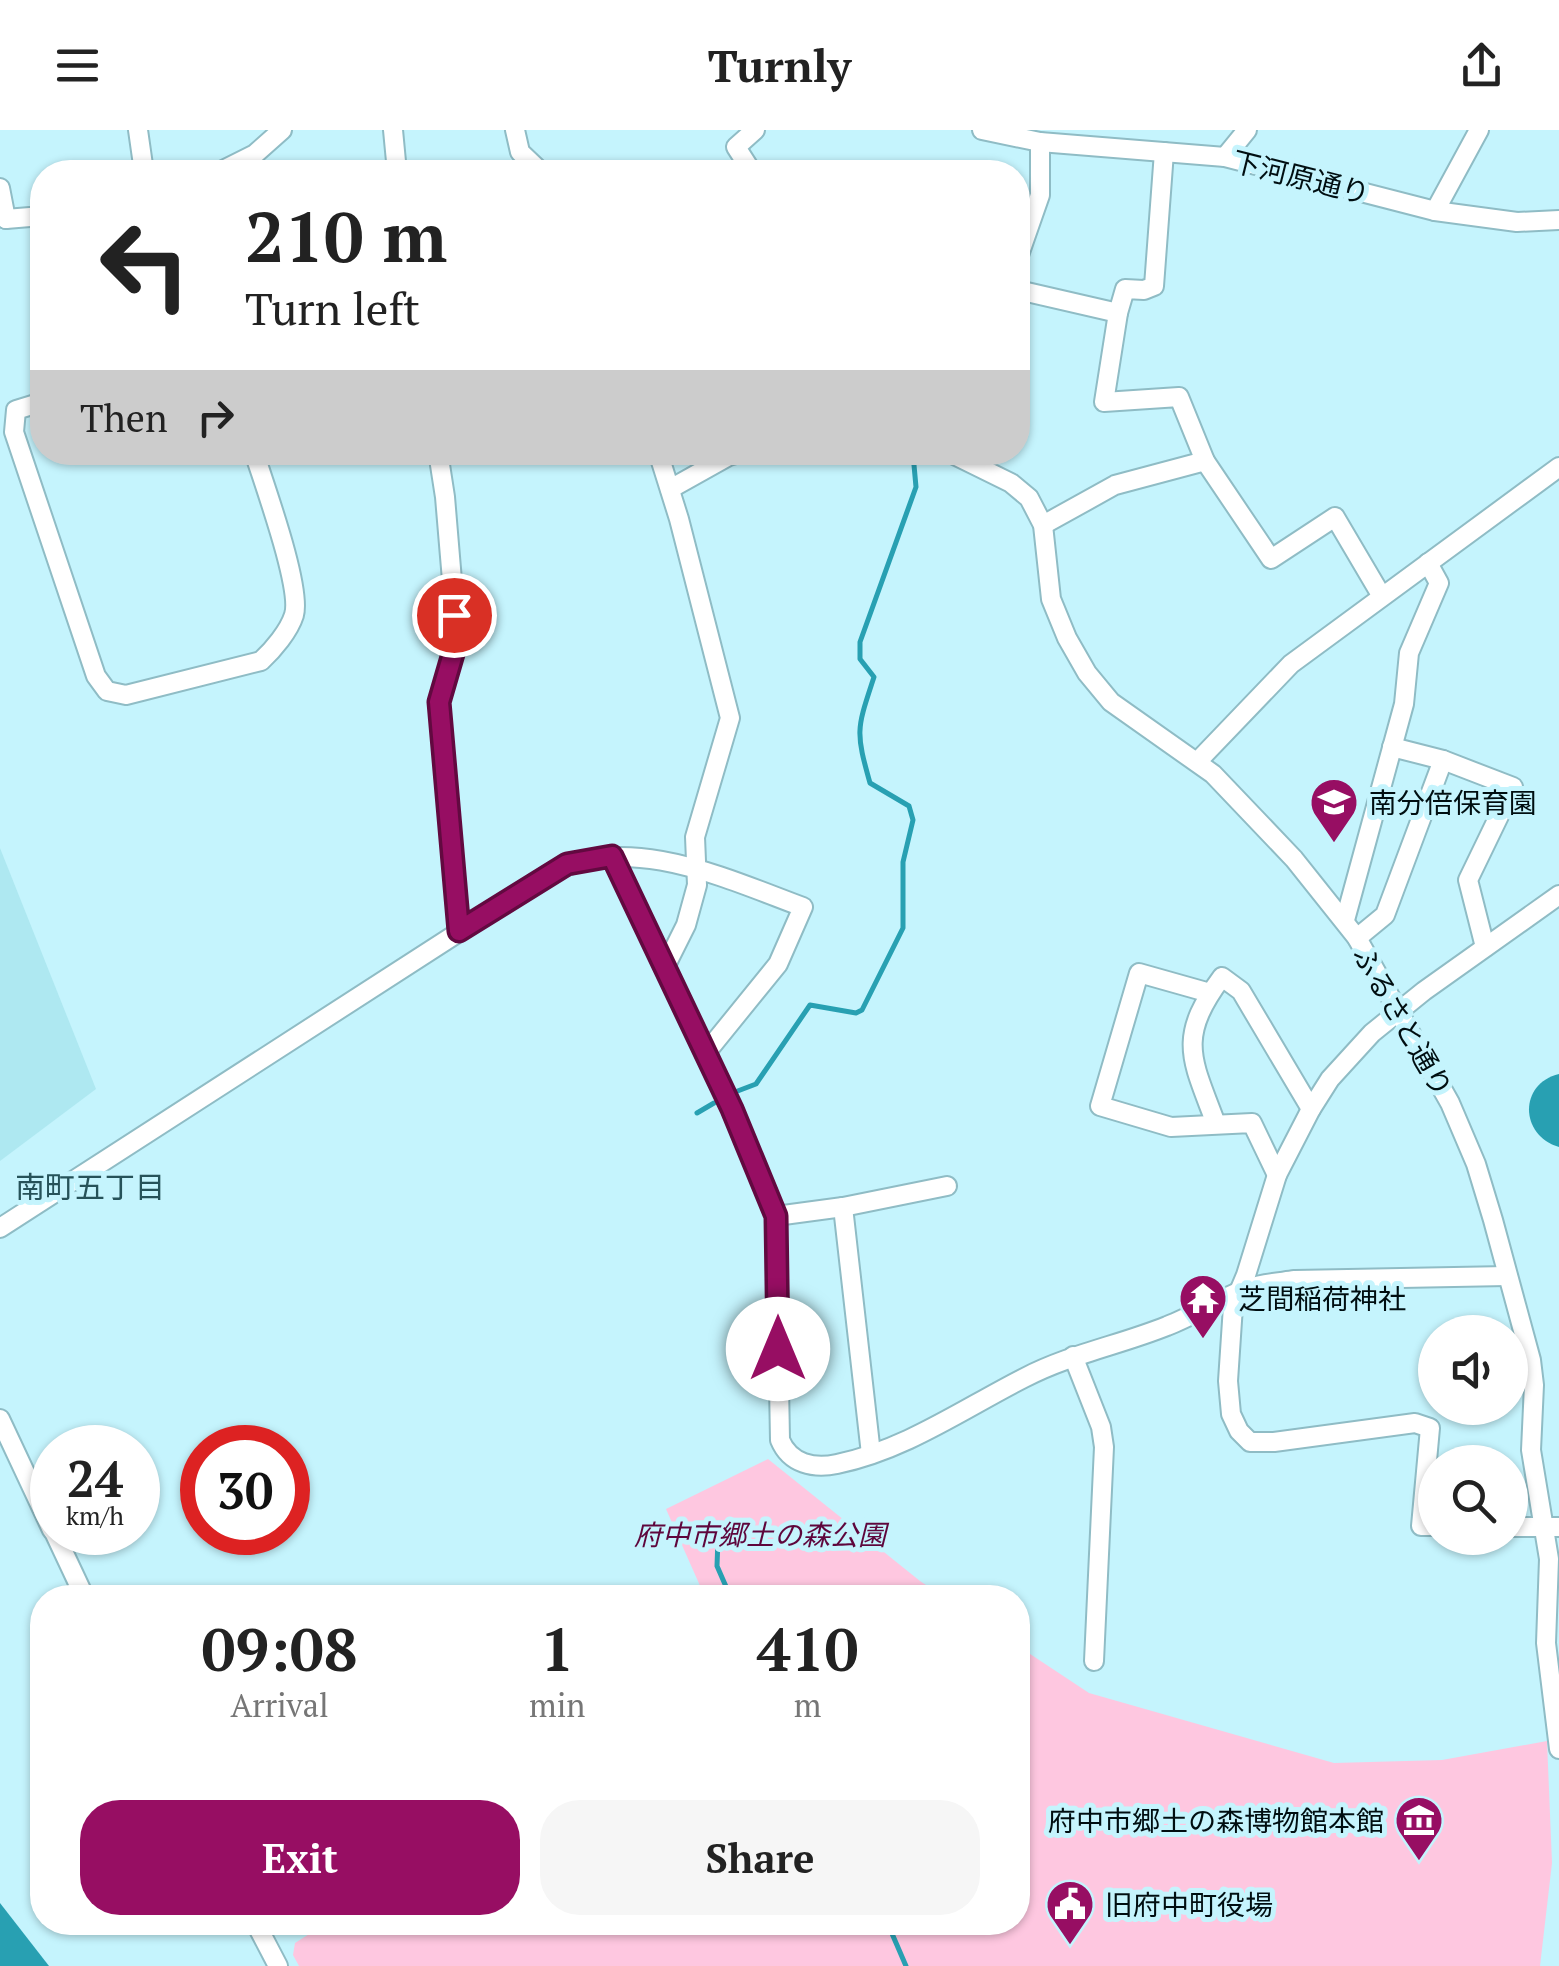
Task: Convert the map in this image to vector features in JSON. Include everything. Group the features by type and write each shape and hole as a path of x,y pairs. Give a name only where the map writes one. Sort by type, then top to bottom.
{"street":[{"path":"138,130 142,160"},
{"path":"243,160 282,130"},
{"path":"393,130 397,160"},
{"path":"515,130 520,152 528,160"},
{"path":"744,160 736,148 754,130"},
{"name":"下河原通り","path":"982,130 1040,142 1128,139 1164,152 1225,157 1435,211 1517,222 1559,220"},
{"path":"1225,157 1247,130"},
{"path":"1435,211 1479,130"},
{"path":"1030,224 1040,195 1040,142"},
{"path":"1164,152 1154,286 1125,289 1104,402 1179,396 1205,461 1271,559 1336,517 1381,595"},
{"path":"0,188 3,216 30,216"},
{"path":"1030,293 1118,312"},
{"path":"30,406 16,410 14,432 96,676 108,691 126,695 262,661 287,626 294,614 292,581 258,465"},
{"path":"1043,525 1115,484 1205,461"},
{"path":"440,465 457,640 439,702 459,931"},
{"path":"662,465 730,718 695,837 697,885 686,924 665,967"},
{"path":"670,488 712,465"},
{"name":"ふるさと通り","path":"975,465 1012,483 1029,498 1043,525 1051,599 1087,673 1110,702 1213,774 1294,859 1357,938 1450,1102 1494,1220 1531,1360 1531,1450 1552,1527 1546,1643 1559,1749"},
{"path":"1196,762 1291,664 1559,467"},
{"path":"1344,920 1404,704 1409,653 1439,584 1428,563"},
{"path":"1392,747 1443,760 1513,787 1468,880 1485,947"},
{"path":"1357,938 1385,915 1443,760"},
{"path":"612,856 706,1054 776,1216 777,1408 783,1446 794,1459 820,1466 871,1454 961,1416 1024,1378 1073,1356 1171,1325 1238,1291 1295,1280 1507,1276"},
{"path":"0,1228 567,864 633,856 705,871 803,907 778,964 706,1054"},
{"path":"1428,1445 1430,1428 1415,1423 1250,1442 1231,1414 1228,1382 1233,1306 1277,1176 1330,1079 1399,1010 1559,895"},
{"path":"1210,993 1139,973 1100,1106 1170,1127 1252,1123 1277,1176"},
{"path":"1216,1124 1192,1061 1190,1040 1210,993 1222,977 1242,990 1311,1110"},
{"path":"776,1216 843,1208 946,1186"},
{"path":"843,1208 871,1454"},
{"path":"1073,1356 1101,1427 1104,1447 1094,1661"},
{"path":"0,1419 30,1482"},
{"path":"64,1555 78,1585"},
{"path":"261,1935 278,1966"}],"shaded area":[{"path":"0,848 96,1089 0,1161"},
{"path":"1559,1074 1559,1147 1537,1132 1529,1110 1536,1088"},
{"path":"0,1903 49,1966 0,1966"}],"green space":[{"name":"府中市郷土の森公園","path":"768,1459 926,1585 700,1585 666,1509"},
{"path":"1030,1654 1089,1693 1334,1763 1442,1760 1547,1741 1552,1863 1540,1966 299,1966 293,1955 295,1943 308,1935 1030,1935"}],"waterway":[{"path":"735,1092 756,1084 810,1005 856,1013 862,1010 903,928 903,862 913,820 909,806 870,783 860,730 874,677 860,659 860,642 916,487 914,465"},
{"path":"697,1113 714,1103"},
{"path":"718,1538 717,1566 725,1585"},
{"path":"893,1935 906,1966"}],"place":[{"name":"南分倍保育園","path":"1334,844"},
{"name":"芝間稲荷神社","path":"1203,1340"},
{"name":"府中市郷土の森博物館本館","path":"1419,1862"},
{"name":"旧府中町役場","path":"1070,1946"}],"district":[{"name":"南町五丁目","path":"90,1187"}],"route":[{"path":"454,615 457,640 439,702 459,931 567,864 612,856 772,1202 776,1216 778,1349"}]}
